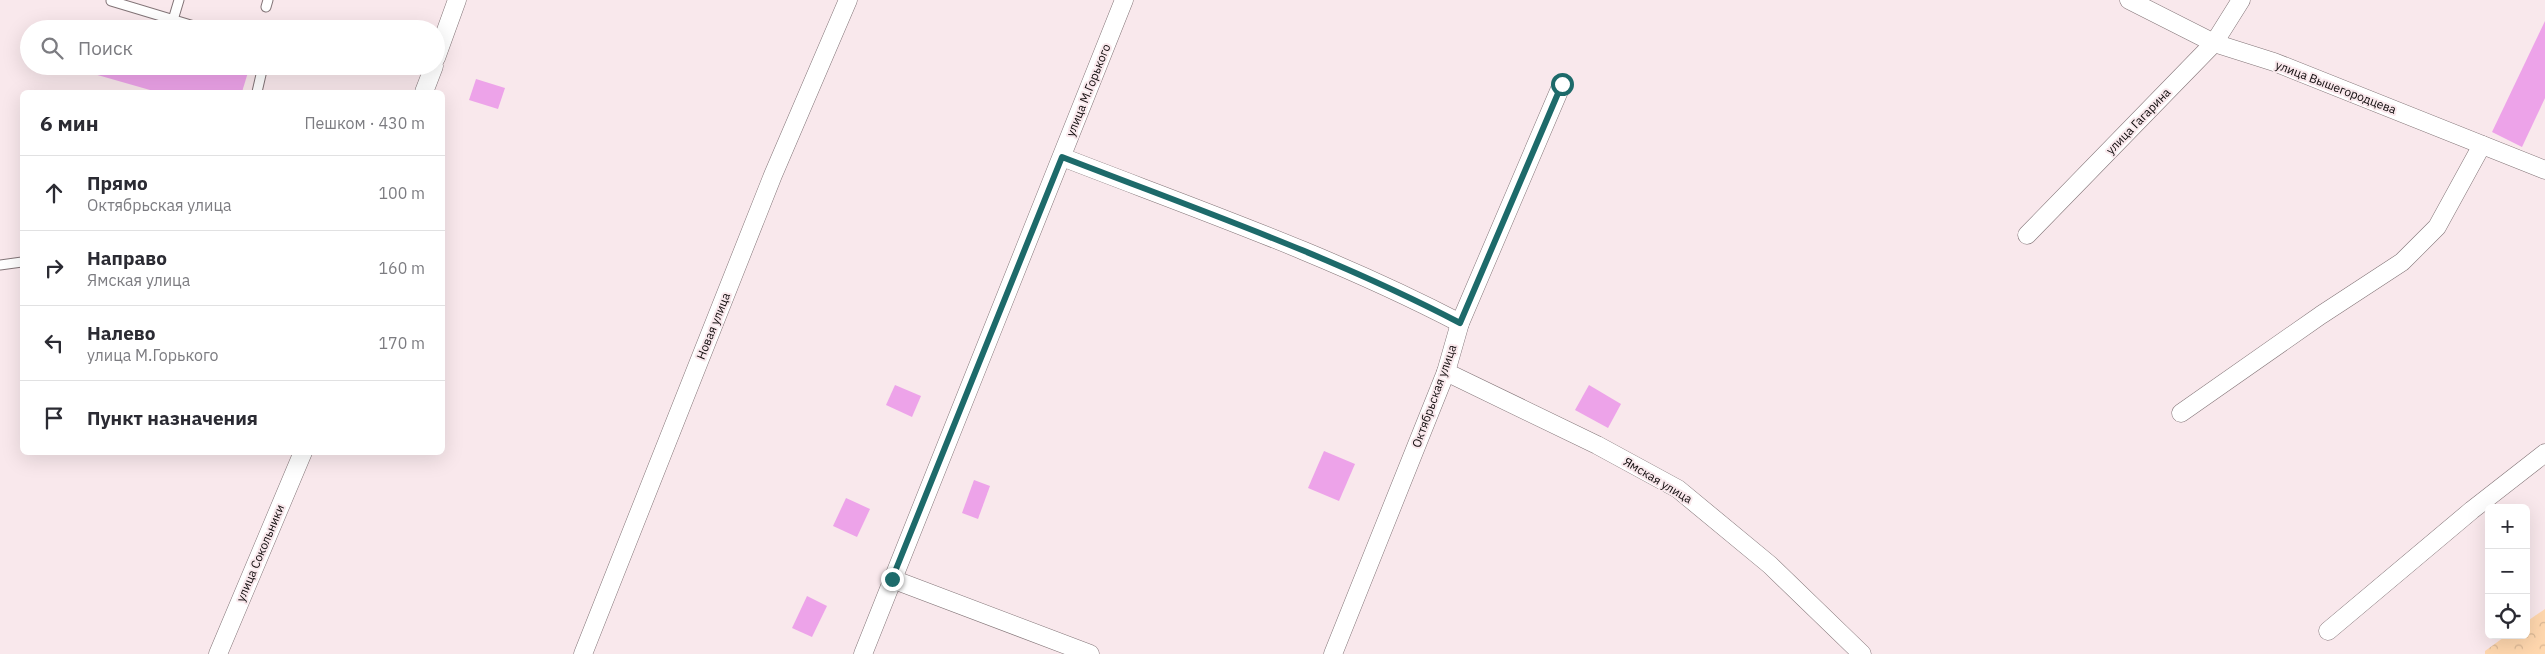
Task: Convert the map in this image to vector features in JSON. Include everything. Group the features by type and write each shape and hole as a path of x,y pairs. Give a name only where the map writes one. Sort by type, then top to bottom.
{"street":[{"path":"445,32 456,0"},
{"name":"Новая улица","path":"583,654 769,184 848,0"},
{"name":"улица М.Горького","path":"863,654 1124,0"},
{"name":"улица Вышегородцева","path":"2129,0 2214,43 2274,62 2545,170"},
{"name":"улица Гагарина","path":"2027,235 2214,43 2240,0"},
{"path":"425,90 431,75"},
{"name":"Октябрьская улица","path":"1333,654 1446,372 1460,323 1562,84"},
{"path":"2181,412 2321,315 2402,262 2438,227 2482,145"},
{"path":"1062,157 1309,251 1403,293 1460,323"},
{"name":"Ямская улица","path":"1446,372 1597,444 1678,489 1770,565 1862,654"},
{"path":"2328,631 2472,510 2545,453"},
{"name":"улица Сокольники","path":"218,654 301,455"},
{"path":"892,579 1090,654"}],"lane":[{"path":"111,1 173,20 179,0"},
{"path":"258,90 261,75"},
{"path":"0,266 20,262"}],"green space":[{"path":"2545,609 2545,654 2485,654 2485,651 2502,639 2530,639 2530,619"}],"building":[{"path":"2545,21 2545,98 2522,147 2492,132"},
{"path":"98,75 247,75 243,90 150,90"},
{"path":"476,79 505,88 498,109 469,100"},
{"path":"895,385 921,396 912,417 886,405"},
{"path":"1589,385 1621,404 1608,428 1575,410"},
{"path":"1324,451 1355,464 1339,501 1308,488"},
{"path":"974,480 990,486 978,519 962,513"},
{"path":"846,498 870,509 857,537 833,526"},
{"path":"807,596 827,606 812,637 792,628"}],"route":[{"path":"892,579 1062,157 1309,251 1403,293 1460,323 1562,84"}]}
